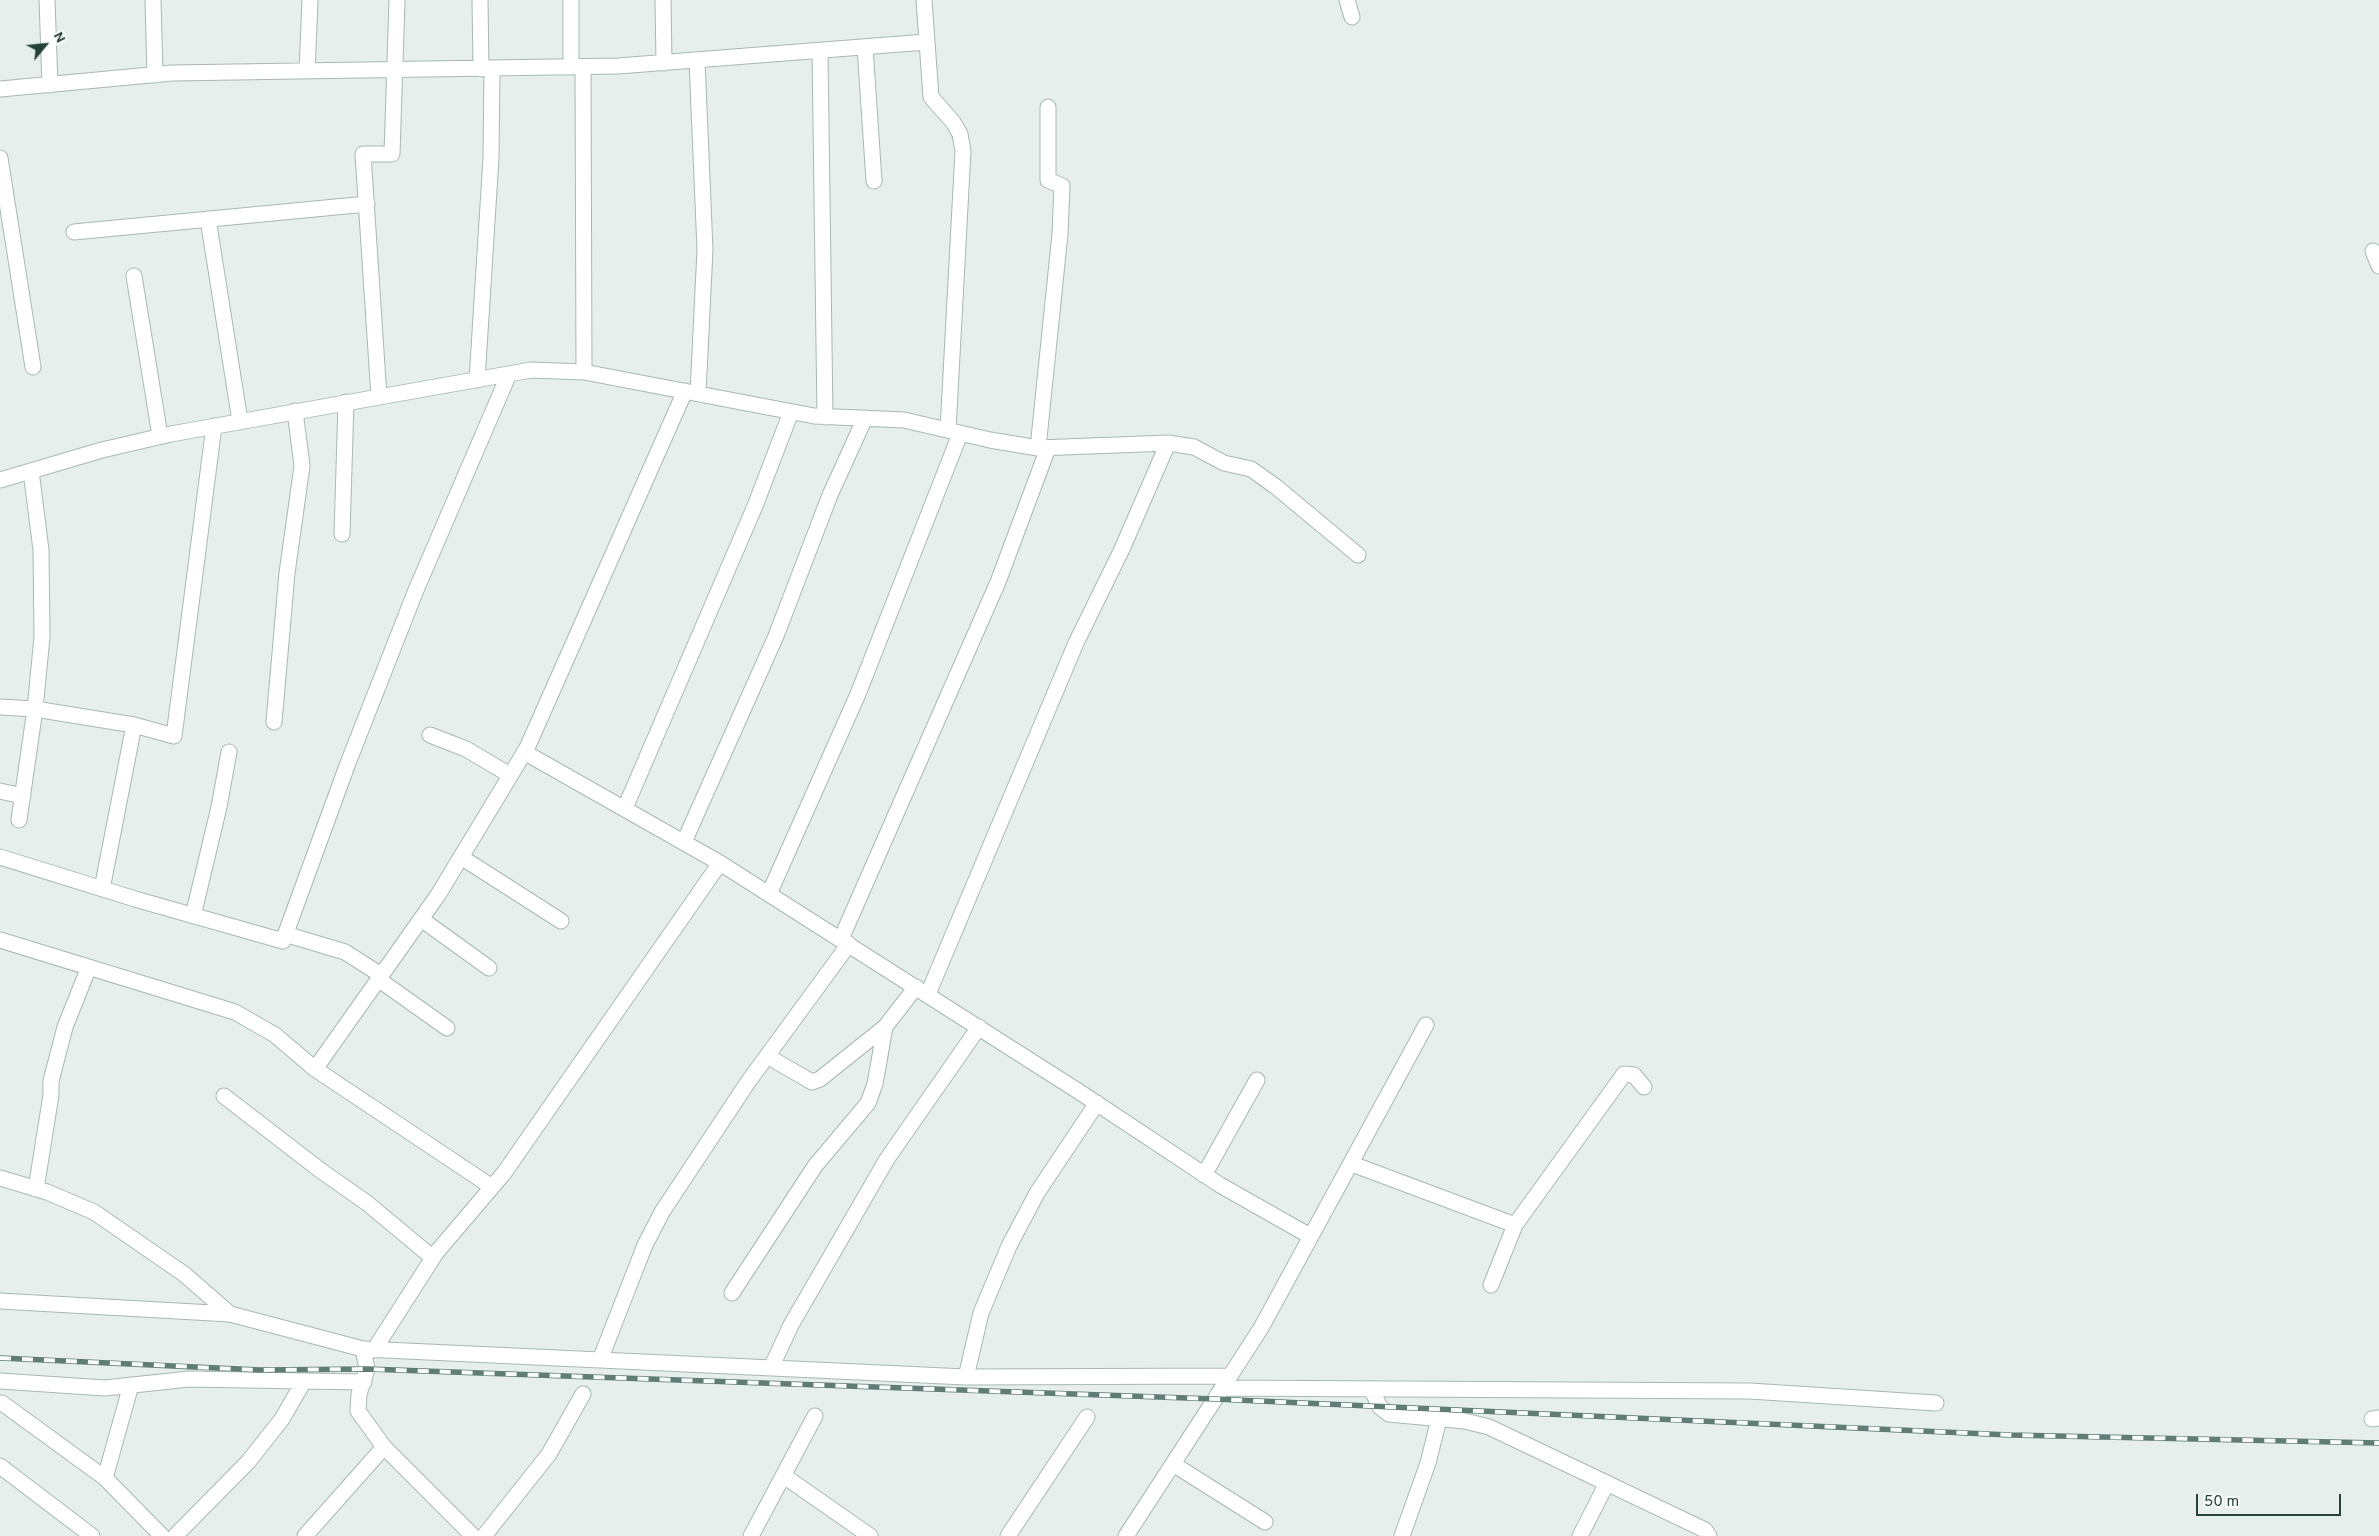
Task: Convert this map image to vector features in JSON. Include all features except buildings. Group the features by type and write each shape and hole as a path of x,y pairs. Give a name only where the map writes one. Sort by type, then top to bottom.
{"street":[{"path":"47,0 50,85"},
{"path":"153,0 155,75"},
{"path":"307,71 310,0"},
{"path":"379,397 363,154 392,154 397,0"},
{"path":"476,380 491,158 480,0"},
{"path":"571,0 577,67 584,372"},
{"path":"663,0 664,63"},
{"path":"770,894 858,694 954,432 963,151 960,134 953,122 931,98 924,0"},
{"path":"1347,0 1352,17"},
{"path":"0,89 155,75 577,67 664,63 926,42"},
{"path":"865,47 874,181"},
{"path":"820,50 825,417"},
{"path":"315,1068 421,918 461,857 524,752 691,392 705,250 697,60"},
{"path":"600,1360 645,1245 662,1212 844,942 998,582 1043,448 1062,186 1048,180 1048,107"},
{"path":"0,158 33,367"},
{"path":"74,232 367,204"},
{"path":"208,219 240,421"},
{"path":"2373,251 2379,266"},
{"path":"134,276 160,436"},
{"path":"0,480 160,436 240,421 531,370 584,372 791,412 825,417 904,420 954,432 1043,448 1168,443 1194,447 1224,463 1252,469 1358,555"},
{"path":"0,857 102,889 283,941 348,763 416,590 509,374"},
{"path":"342,534 346,402"},
{"path":"274,722 287,573 302,466 295,412"},
{"path":"625,808 755,506 791,412"},
{"path":"684,842 776,636 830,496 865,418"},
{"path":"0,707 35,709 134,725 174,736 214,426"},
{"path":"767,1056 812,1082 820,1079 885,1027 922,990 1076,643 1122,549 1168,443"},
{"path":"19,820 35,709 42,637 41,550 31,470"},
{"path":"102,889 134,725"},
{"path":"430,735 466,749 510,775"},
{"path":"193,916 219,807 229,752"},
{"path":"524,752 720,863 922,990 1204,1174 1310,1236"},
{"path":"0,791 23,796"},
{"path":"461,857 562,921"},
{"path":"473,1536 384,1447 358,1411 359,1394 367,1369 368,1349 433,1258 492,1187 720,863"},
{"path":"421,918 489,968"},
{"path":"285,934 345,952 447,1028"},
{"path":"0,940 235,1012 275,1034 315,1068 492,1187"},
{"path":"36,1189 51,1095 50,1081 65,1027 89,967"},
{"path":"1126,1536 1261,1328 1426,1025"},
{"path":"732,1293 815,1166 868,1103 874,1084 885,1027"},
{"path":"770,1368 791,1325 887,1159 979,1027"},
{"path":"1491,1285 1515,1225 1624,1074 1634,1075 1644,1086"},
{"path":"1204,1174 1258,1080"},
{"path":"224,1096 320,1170 367,1203 433,1258"},
{"path":"966,1377 980,1313 1009,1246 1037,1193 1097,1103"},
{"path":"1352,1164 1515,1225"},
{"path":"0,1178 36,1189 94,1212 184,1274 230,1314"},
{"path":"0,1301 230,1314 368,1349 966,1377 1226,1382 1371,1389 1750,1391 1936,1403"},
{"path":"162,1536 106,1478 1,1404 7,1381 106,1388 189,1379 364,1382"},
{"path":"175,1536 248,1462 282,1419 304,1381"},
{"path":"106,1478 131,1385"},
{"path":"1371,1389 1380,1407 1389,1414 1464,1421 1489,1427 1705,1530 1709,1536"},
{"path":"484,1536 549,1454 583,1394"},
{"path":"750,1536 815,1416"},
{"path":"1008,1536 1087,1417"},
{"path":"1402,1536 1428,1463 1439,1419"},
{"path":"306,1536 384,1447"},
{"path":"1173,1464 1265,1522"},
{"path":"0,1466 92,1536"},
{"path":"784,1476 870,1536"},
{"path":"1580,1536 1607,1483"}],"railway":[{"path":"0,1358 260,1370 367,1369 1215,1399 2010,1435 2379,1443"}]}
